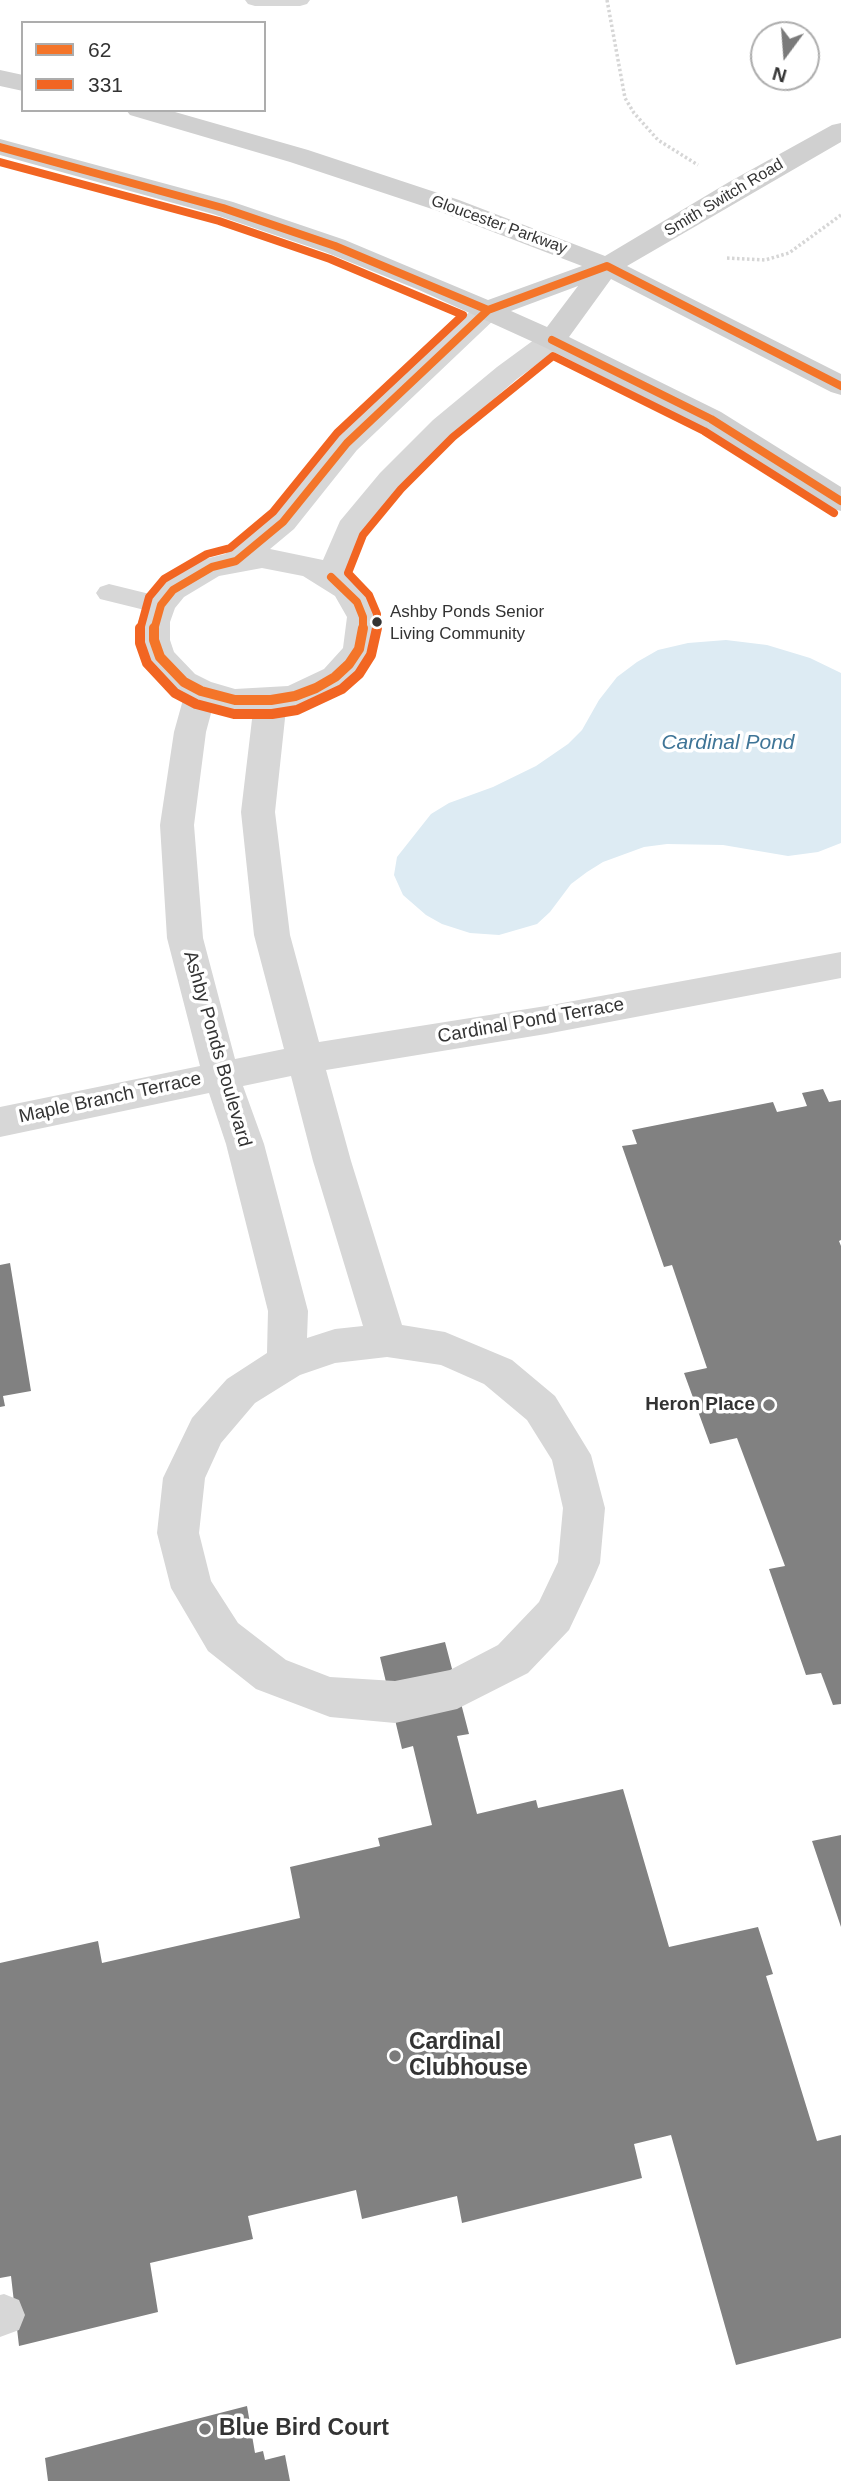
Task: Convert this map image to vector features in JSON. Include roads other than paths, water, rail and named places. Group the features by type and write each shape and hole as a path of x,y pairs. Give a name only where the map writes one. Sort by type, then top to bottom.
{"main road":[{"path":"0,78 21,83"},
{"name":"Gloucester Parkway","path":"146,112 299,156 424,197 607,266 841,386"},
{"name":"Smith Switch Road","path":"488,310 607,266 841,131"},
{"path":"0,147 223,208 346,251 488,310 711,419 841,500"},
{"name":"Smith Switch Road","path":"552,340 607,266"}],"street":[{"path":"236,561 284,522 347,443 488,310"},
{"path":"331,577 351,528 391,480 443,427 507,373 552,340"},
{"path":"262,558 311,567 331,577 357,602 363,617 359,649 349,664 335,677 295,696 271,700 234,700 201,691 184,682 160,657 154,640 154,622 161,605 191,577 212,567 262,558"},
{"name":"Ashby Ponds Boulevard","path":"201,691 190,732 177,825 185,938 221,1074 245,1144 288,1311 286,1362"},
{"path":"271,700 258,812 272,935 304,1059 387,1340"},
{"name":"Cardinal Pond Terrace","path":"221,1074 546,1020 841,965"},
{"name":"Maple Branch Terrace","path":"0,1122 221,1074"},
{"path":"387,1340 445,1349 487,1367 498,1372 541,1408 571,1455 584,1508 579,1563 554,1616 513,1659 457,1689 395,1702 330,1697 271,1675 223,1637 192,1588 178,1533 184,1478 206,1431 241,1391 286,1362 335,1346 387,1340"}],"lane":[{"path":"255,0 300,0"},
{"path":"109,593 161,605"}],"water":[{"name":"Cardinal Pond","path":"726,640 767,645 810,658 841,673 841,843 818,852 788,856 723,845 667,844 644,847 603,862 587,872 571,884 550,912 537,924 499,935 470,933 442,924 426,915 403,895 394,875 397,857 431,814 449,803 493,787 536,766 568,744 582,730 599,700 617,677 637,662 658,650 688,643"}],"place":[{"name":"Ashby Ponds Senior Living Community","path":"377,622"},
{"name":"Heron Place","path":"769,1405"},
{"name":"Cardinal Clubhouse","path":"395,2056"},
{"name":"Blue Bird Court","path":"205,2429"}]}
